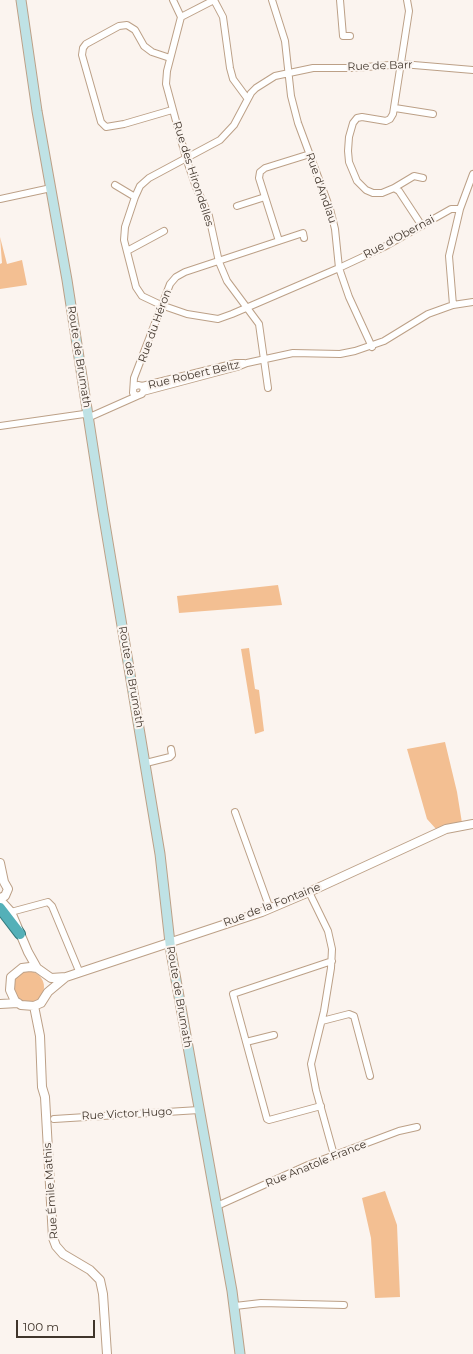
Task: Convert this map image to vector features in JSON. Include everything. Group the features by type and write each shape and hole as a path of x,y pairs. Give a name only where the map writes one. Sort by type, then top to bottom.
{"highway":[{"path":"7,909 20,934"}],"main road":[{"name":"Route de Brumath","path":"21,0 125,647 146,763 161,860 170,942 234,1306 240,1354"}],"street":[{"path":"173,0 181,17 214,0 223,17 230,68 233,79 247,98"},
{"name":"Rue d'Andlau","path":"272,0 285,41 291,96 298,123 330,209 335,229 339,268 349,297 372,347"},
{"path":"340,0 343,36 350,36"},
{"path":"407,0 409,11 395,108 390,119 386,121 362,117 357,118 353,124 349,136 348,152 349,162 357,181 366,190 373,193 382,193 394,188 414,176 423,178"},
{"name":"Rue des Hirondelles","path":"181,17 170,58 166,84 172,110 196,187 209,216 219,262 227,281 245,308 259,324 268,388"},
{"path":"170,58 152,52 144,46 134,30 127,25 119,26 86,44 82,48 82,55 101,122 106,126 124,124 172,110"},
{"name":"Rue de Barr","path":"247,98 256,88 276,76 313,68 354,68 402,64 473,70"},
{"name":"Rue d'Obernai","path":"247,98 234,125 220,140 149,178 140,186 125,227 124,240 136,287 142,296 161,305 187,314 211,319 232,314 384,247 451,209 460,209"},
{"path":"395,108 433,114"},
{"path":"279,241 259,178 260,172 265,168 310,154"},
{"path":"453,305 449,256 460,209 473,174"},
{"path":"115,185 135,197"},
{"path":"0,199 51,188"},
{"path":"394,188 399,191 422,226"},
{"path":"236,206 265,197"},
{"path":"127,251 164,231"},
{"name":"Rue du Héron","path":"138,388 134,378 137,374 161,305 170,284 176,277 185,272 303,233 304,238"},
{"name":"Rue Robert Beltz","path":"120,403 138,388 237,367 264,359 293,353 340,354 372,347 395,336 428,314 453,305 473,302"},
{"name":"Rue Robert Beltz","path":"0,426 84,414 96,415 120,403 141,395 138,388"},
{"path":"146,763 170,758 172,755 171,749"},
{"path":"236,812 270,909"},
{"name":"Rue de la Fontaine","path":"44,974 51,978 66,977 270,909 446,829 473,824"},
{"path":"0,863 2,882 7,886 2,897 7,909 48,902 52,906 79,972"},
{"path":"309,892 330,937 332,949 332,961 322,1021 311,1064 316,1090 322,1106 334,1155"},
{"path":"20,934 37,968 44,974 49,984 48,992"},
{"path":"18,1003 12,996 10,988 12,977 22,968 28,952"},
{"path":"322,1106 269,1120 267,1119 233,994 332,961"},
{"path":"22,968 37,968"},
{"name":"Rue de la Fontaine","path":"34,1006 45,999 48,992 66,977"},
{"path":"0,1000 10,988"},
{"path":"0,1004 18,1003 27,1006 34,1006"},
{"name":"Rue Émile Mathis","path":"34,1006 40,1036 42,1087 45,1097 53,1238 56,1246 63,1254 90,1270 100,1280 104,1294 107,1354"},
{"path":"322,1021 349,1014 354,1016 370,1076"},
{"path":"246,1042 274,1035"},
{"name":"Rue Victor Hugo","path":"54,1119 199,1110"},
{"name":"Rue Anatole France","path":"217,1206 334,1155 400,1131 417,1127"},
{"path":"234,1306 261,1303 344,1305"}],"shaded area":[{"path":"0,237 7,264 22,260 27,285 0,289 0,264 2,263"},
{"path":"278,585 282,605 179,613 177,596"},
{"path":"249,648 255,689 259,690 264,731 255,734 241,649"},
{"path":"445,742 457,792 462,823 436,829 427,819 407,749"},
{"path":"25,971 31,971 41,978 44,987 43,993 37,1000 31,1003 25,1003 15,996 12,990 12,984 19,974"},
{"path":"385,1191 397,1225 400,1297 375,1298 371,1238 362,1198"}]}
